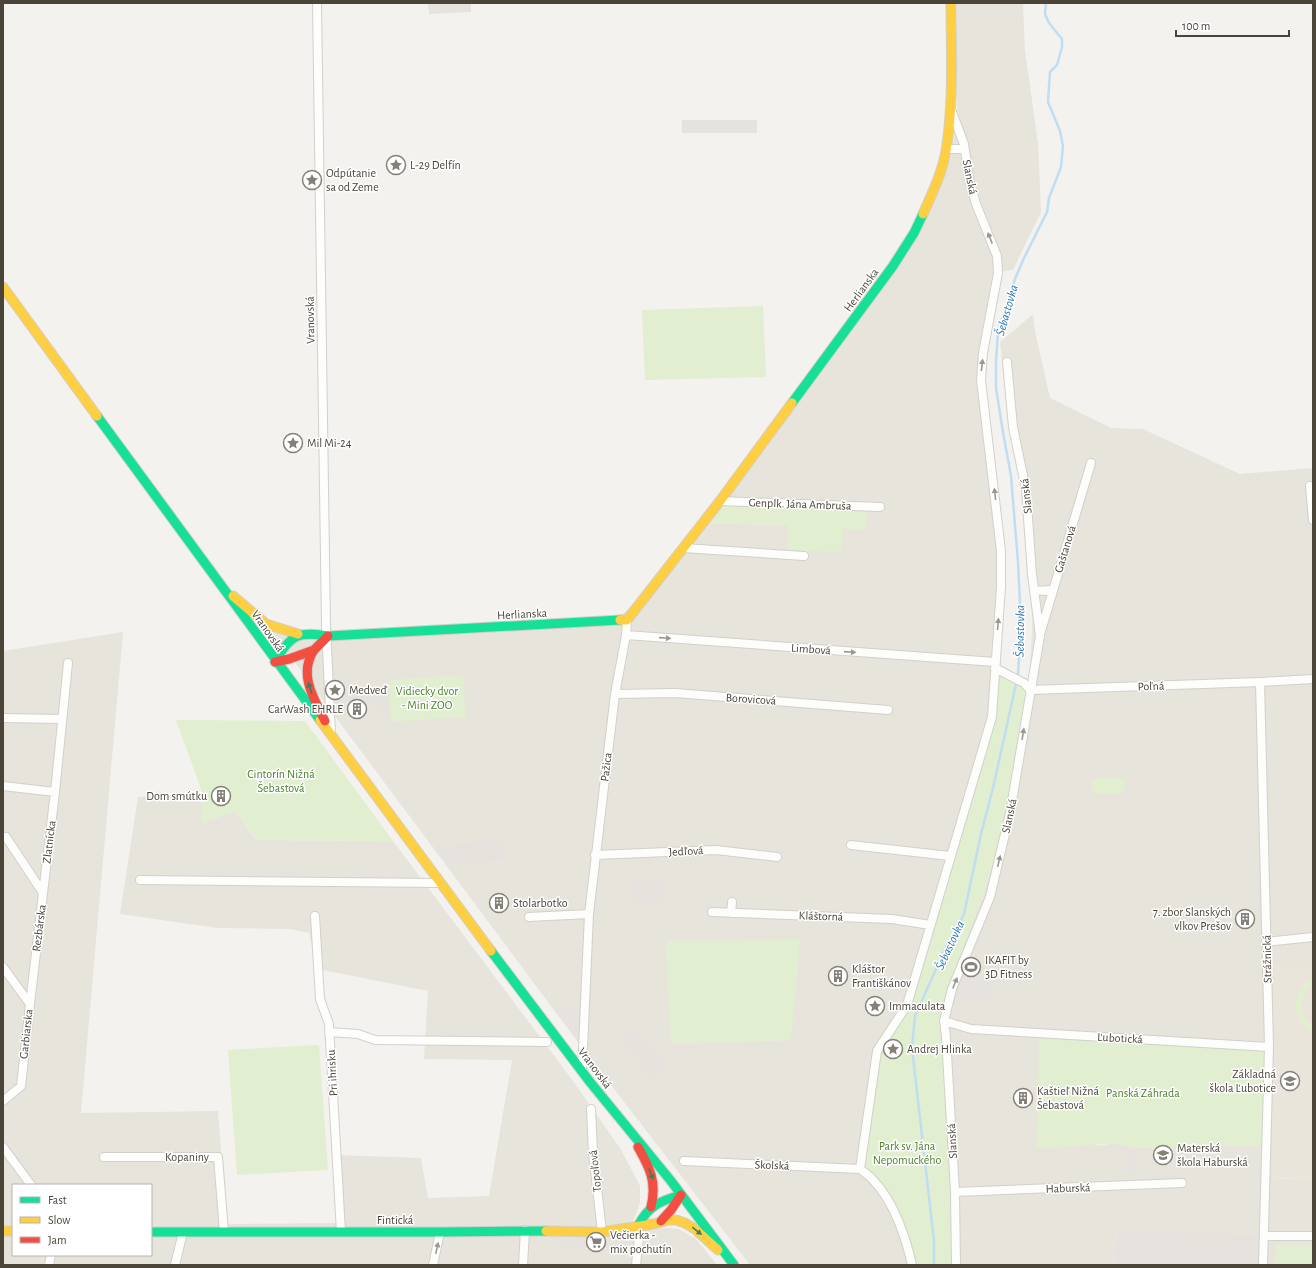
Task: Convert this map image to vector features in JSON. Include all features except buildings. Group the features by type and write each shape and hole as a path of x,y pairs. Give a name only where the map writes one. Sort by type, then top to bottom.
{"street":[{"name":"Vranovská","path":"317,3 326,626 328,636 331,736"},
{"name":"Herlianska","path":"220,584 266,624 298,634 309,633 328,636 627,620 720,501 893,266 914,233 935,188 946,149 951,111 951,3"},
{"name":"Slanská","path":"860,1169 877,1051 907,1004 992,717 1001,587 1001,551 981,374 998,267 997,256 976,204 970,183 964,149 951,111"},
{"path":"946,149 964,149"},
{"name":"Vranovská","path":"3,287 220,584 275,662 582,1071 681,1195 733,1264"},
{"name":"Slanská","path":"956,1265 955,1192 944,1021 952,990 990,897 1012,802 1040,636 1034,591 1026,490 1013,427 1007,362"},
{"name":"Gaštanová","path":"1040,636 1091,463"},
{"path":"1310,486 1313,520"},
{"name":"Genplk. Jána Ambruša","path":"720,501 880,507"},
{"path":"683,548 804,556"},
{"path":"1034,591 1053,590"},
{"name":"Pažica","path":"582,1071 589,914 595,853 615,694 626,635 627,620"},
{"path":"275,662 285,644 298,634"},
{"name":"Limbová","path":"626,635 995,665"},
{"path":"328,636 314,650 307,663 309,686 331,736"},
{"path":"275,662 289,659 314,650"},
{"name":"Zlatnícka","path":"43,893 68,663"},
{"path":"995,665 1004,673 1024,683 1030,690"},
{"name":"Poľná","path":"1030,690 1313,679"},
{"name":"Strážnická","path":"1260,682 1269,1047 1264,1265"},
{"name":"Borovicová","path":"615,694 675,694 888,710"},
{"path":"3,718 62,719"},
{"path":"3,786 55,792"},
{"name":"Rezbárska","path":"6,837 43,893 30,1004"},
{"name":"Jedľová","path":"595,853 718,844"},
{"path":"851,845 950,856"},
{"name":"Jedľová","path":"595,853 716,850 777,857"},
{"path":"140,880 441,883"},
{"path":"732,902 732,913"},
{"name":"Kláštorná","path":"712,912 892,919 930,925"},
{"path":"530,917 589,914"},
{"name":"Pri ihrisku","path":"315,916 320,999 329,1024 341,1232"},
{"path":"1266,942 1313,937"},
{"name":"Garbiarska","path":"3,967 30,1004 21,1086 3,1101"},
{"name":"Ľubotická","path":"944,1021 971,1029 1269,1047"},
{"path":"329,1032 358,1034 375,1040 547,1042"},
{"name":"Topoľová","path":"591,1109 593,1153 602,1232"},
{"path":"626,1128 644,1158 653,1178 655,1190 651,1207"},
{"path":"3,1147 30,1184"},
{"name":"Kopaniny","path":"104,1157 218,1158 224,1232"},
{"name":"Školská","path":"684,1161 860,1169"},
{"path":"860,1169 875,1181 889,1201 902,1231 912,1265"},
{"name":"Haburská","path":"955,1192 1182,1183"},
{"path":"636,1265 639,1237 638,1226 642,1216 651,1207 664,1199 681,1195"},
{"path":"661,1221 671,1210 681,1195"},
{"name":"Fintická","path":"152,1232 440,1232 524,1230 602,1232 661,1221 676,1220 685,1223 696,1230 733,1264"},
{"path":"523,1265 524,1230"},
{"path":"175,1265 183,1232"},
{"path":"433,1265 440,1232"},
{"path":"1264,1236 1313,1236"}],"shaded area":[{"path":"428,3 471,3 471,12 429,14"},
{"path":"957,3 1023,3 1025,50 1038,143 1041,212 1013,270 997,272 979,378 1001,568 995,670 981,753 876,1186 903,1234 908,1265 750,1265 577,1041 264,621 297,634 620,616 640,600 698,523 788,525 843,529 713,504 926,217 951,157 957,117","holes":["670,1017 791,1040 671,1043"]},
{"path":"682,120 757,120 757,133 682,133"},
{"path":"1033,314 1035,331 1050,398 1111,428 1143,429 1240,474 1313,468 1313,965 1267,965 1269,1047 1094,1146 1118,1143 1135,1148 1265,1145 1274,1178 1313,1180 1313,1265 1260,1265 1117,1229 1114,1265 953,1265 943,1018 1003,831 1029,688 1033,608 1021,485 1011,441 1000,342"},
{"path":"123,632 81,1113 218,1111 227,1224 339,1223 335,1155 421,1158 428,1198 489,1196 512,1060 424,1059 428,991 318,969 309,933 289,929 217,928 120,914 138,797 202,793 202,823 236,811 254,837 261,840 393,841 573,1081 620,1148 640,1186 640,1203 633,1221 634,1225 679,1229 696,1239 717,1265 3,1265 3,651"},
{"path":"388,692 390,720 384,721 382,693"},
{"path":"337,694 379,694 380,712 374,712 373,704 337,705"},
{"path":"504,841 505,859 446,864 433,846"},
{"path":"358,875 404,875 403,883 358,882"},
{"path":"633,881 666,881 665,904 632,904"},
{"name":"Základná škola Ľubotice","path":"1267,965 1313,965 1313,1180 1264,1177"},
{"path":"964,972 985,976 986,983 994,985 990,994 992,994 990,1003 955,994"},
{"path":"553,1007 580,1007 580,1043"},
{"path":"635,1029 666,1067 652,1078 621,1039"},
{"path":"1125,1155 1136,1155 1137,1174 1127,1174"},
{"path":"1180,1174 1181,1181 1147,1182 1146,1175"},
{"path":"1117,1229 1260,1237 1260,1265 1114,1265"},
{"path":"1118,1236 1132,1237 1131,1265 1116,1265"},
{"path":"591,1237 591,1247 559,1247 558,1238"}],"green space":[{"path":"763,306 766,377 645,380 642,310"},
{"path":"713,504 867,511 866,530 843,529 841,552 787,550 788,525 698,523"},
{"name":"Park sv. Jána Nepomuckého","path":"995,670 1029,688 1003,831 943,1018 952,1150 953,1265 908,1265 903,1234 890,1205 858,1167 883,1040 907,1004 981,753"},
{"name":"Vidiecky dvor - Mini ZOO","path":"463,675 466,717 391,722 389,680"},
{"name":"Cintorín Nižná Šebastová","path":"176,720 305,721 393,841 261,840 255,837 236,811 202,823 201,789"},
{"path":"1124,778 1124,793 1093,794 1092,779"},
{"path":"800,940 791,1040 671,1043 666,941"},
{"path":"1313,979 1313,986 1306,992 1302,1001 1302,1010 1305,1019 1313,1025 1313,1031 1301,1023 1295,1004 1302,985"},
{"name":"Panská Záhrada","path":"1039,1032 1269,1047 1265,1145 1135,1148 1118,1143 1037,1149"},
{"path":"319,1045 328,1170 237,1175 228,1050"},
{"path":"1276,1245 1313,1245 1313,1265 1273,1265"}],"waterway":[{"name":"Šebastovka","path":"934,1265 934,1241 912,1048 915,1016 945,949 964,914 1018,675 1021,625 1018,562 1011,476 996,388 996,361 998,332 1015,279 1047,212 1049,198 1061,167 1063,146 1060,131 1048,102 1050,72 1057,65 1062,47 1062,39 1049,23 1045,14 1046,3"}],"traffic: fast":[{"path":"792,403 893,266 914,233 923,214"},
{"path":"97,416 320,720"},
{"path":"275,662 290,641 296,637 309,634 328,636 620,620"},
{"path":"491,951 590,1082 671,1181 734,1265"},
{"path":"638,1226 650,1209 655,1205 681,1195"},
{"path":"152,1232 546,1231"}],"traffic: slow":[{"path":"923,214 942,167 949,133 952,77 951,3"},
{"path":"3,287 97,416"},
{"path":"620,620 627,620 720,501 792,403"},
{"path":"233,596 266,624 298,634"},
{"path":"320,720 491,951"},
{"path":"546,1231 602,1232 676,1220 695,1229 718,1250"},
{"path":"3,1231 12,1231"}],"traffic: jam":[{"path":"275,662 289,659 314,650 328,636"},
{"path":"314,650 309,659 307,668 309,686 325,721"},
{"path":"638,1147 649,1169 653,1183 653,1198 651,1207"},
{"path":"661,1221 671,1210 681,1195"}],"place":[{"name":"L-29 Delfín","path":"396,165"},
{"name":"Odpútanie sa od Zeme","path":"312,180"},
{"name":"Mil Mi-24","path":"293,443"},
{"name":"Medveď","path":"335,690"},
{"name":"CarWash EHRLE","path":"357,709"},
{"name":"Dom smútku","path":"221,796"},
{"name":"Stolarbotko","path":"499,903"},
{"name":"7. zbor Slanských vlkov Prešov","path":"1245,919"},
{"name":"IKAFIT by 3D Fitness","path":"971,967"},
{"name":"Kláštor Františkánov","path":"838,976"},
{"name":"Immaculata","path":"875,1006"},
{"name":"Andrej Hlinka","path":"893,1049"},
{"name":"Základná škola Ľubotice","path":"1290,1081"},
{"name":"Kaštieľ Nižná Šebastová","path":"1023,1098"},
{"name":"Materská škola Haburská","path":"1163,1155"},
{"name":"Večierka - mix pochutín","path":"596,1242"}]}
